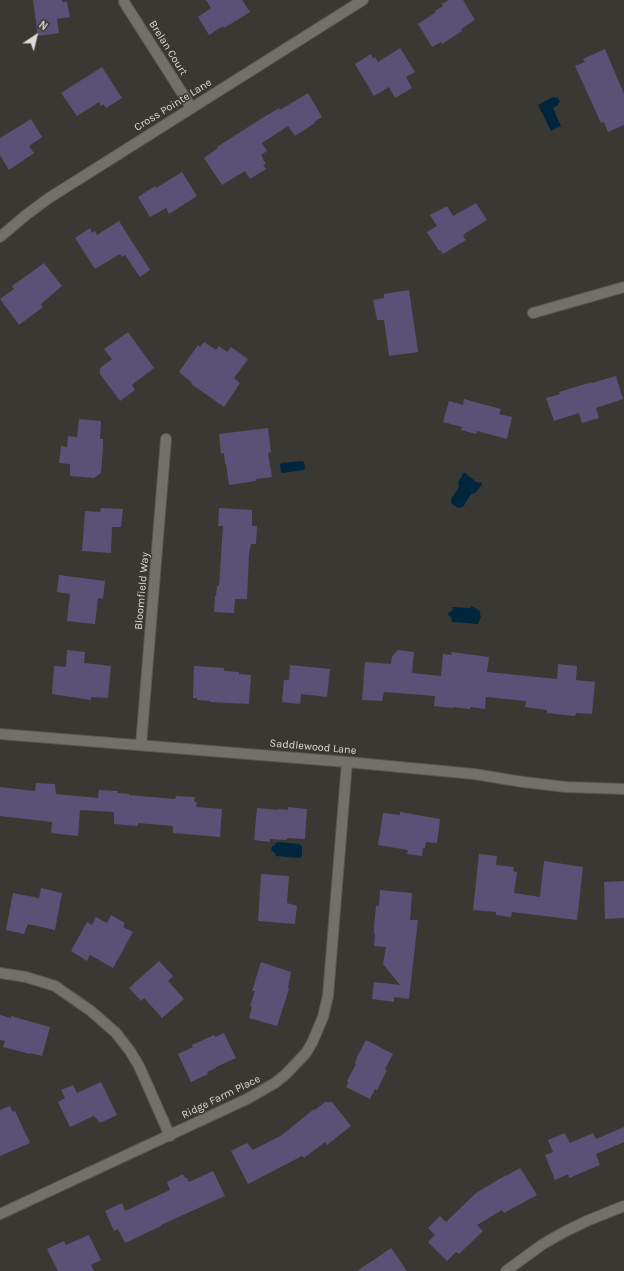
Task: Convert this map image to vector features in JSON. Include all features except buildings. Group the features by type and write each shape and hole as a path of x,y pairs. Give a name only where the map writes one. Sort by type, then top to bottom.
{"street":[{"name":"Cross Pointe Lane","path":"0,237 49,198 191,107 363,0"},
{"name":"Brelan Court","path":"124,2 191,107"},
{"path":"533,313 624,287"},
{"name":"Bloomfield Way","path":"141,745 166,439"},
{"name":"Saddlewood Lane","path":"0,734 347,762 474,774 566,787 624,789"},
{"name":"Ridge Farm Place","path":"0,1214 247,1099 270,1086 286,1074 306,1053 315,1037 325,1012 329,991 347,762"},
{"path":"0,973 26,977 55,986 91,1011 116,1034 130,1051 139,1066 170,1136"},
{"path":"506,1271 543,1244 566,1231 624,1206"}],"water":[{"path":"553,97 558,98 560,102 553,108 561,126 551,131 538,105"},
{"path":"304,462 304,470 281,472 281,463"},
{"path":"463,473 466,473 478,483 481,482 482,485 475,493 471,494 463,507 458,508 452,504 451,499 459,487 458,482"},
{"path":"471,606 479,610 481,617 478,624 452,622 448,613 452,611 453,607 470,608"},
{"path":"277,842 300,844 302,847 302,856 299,858 276,856 274,852 271,851 272,846 274,846"}]}
